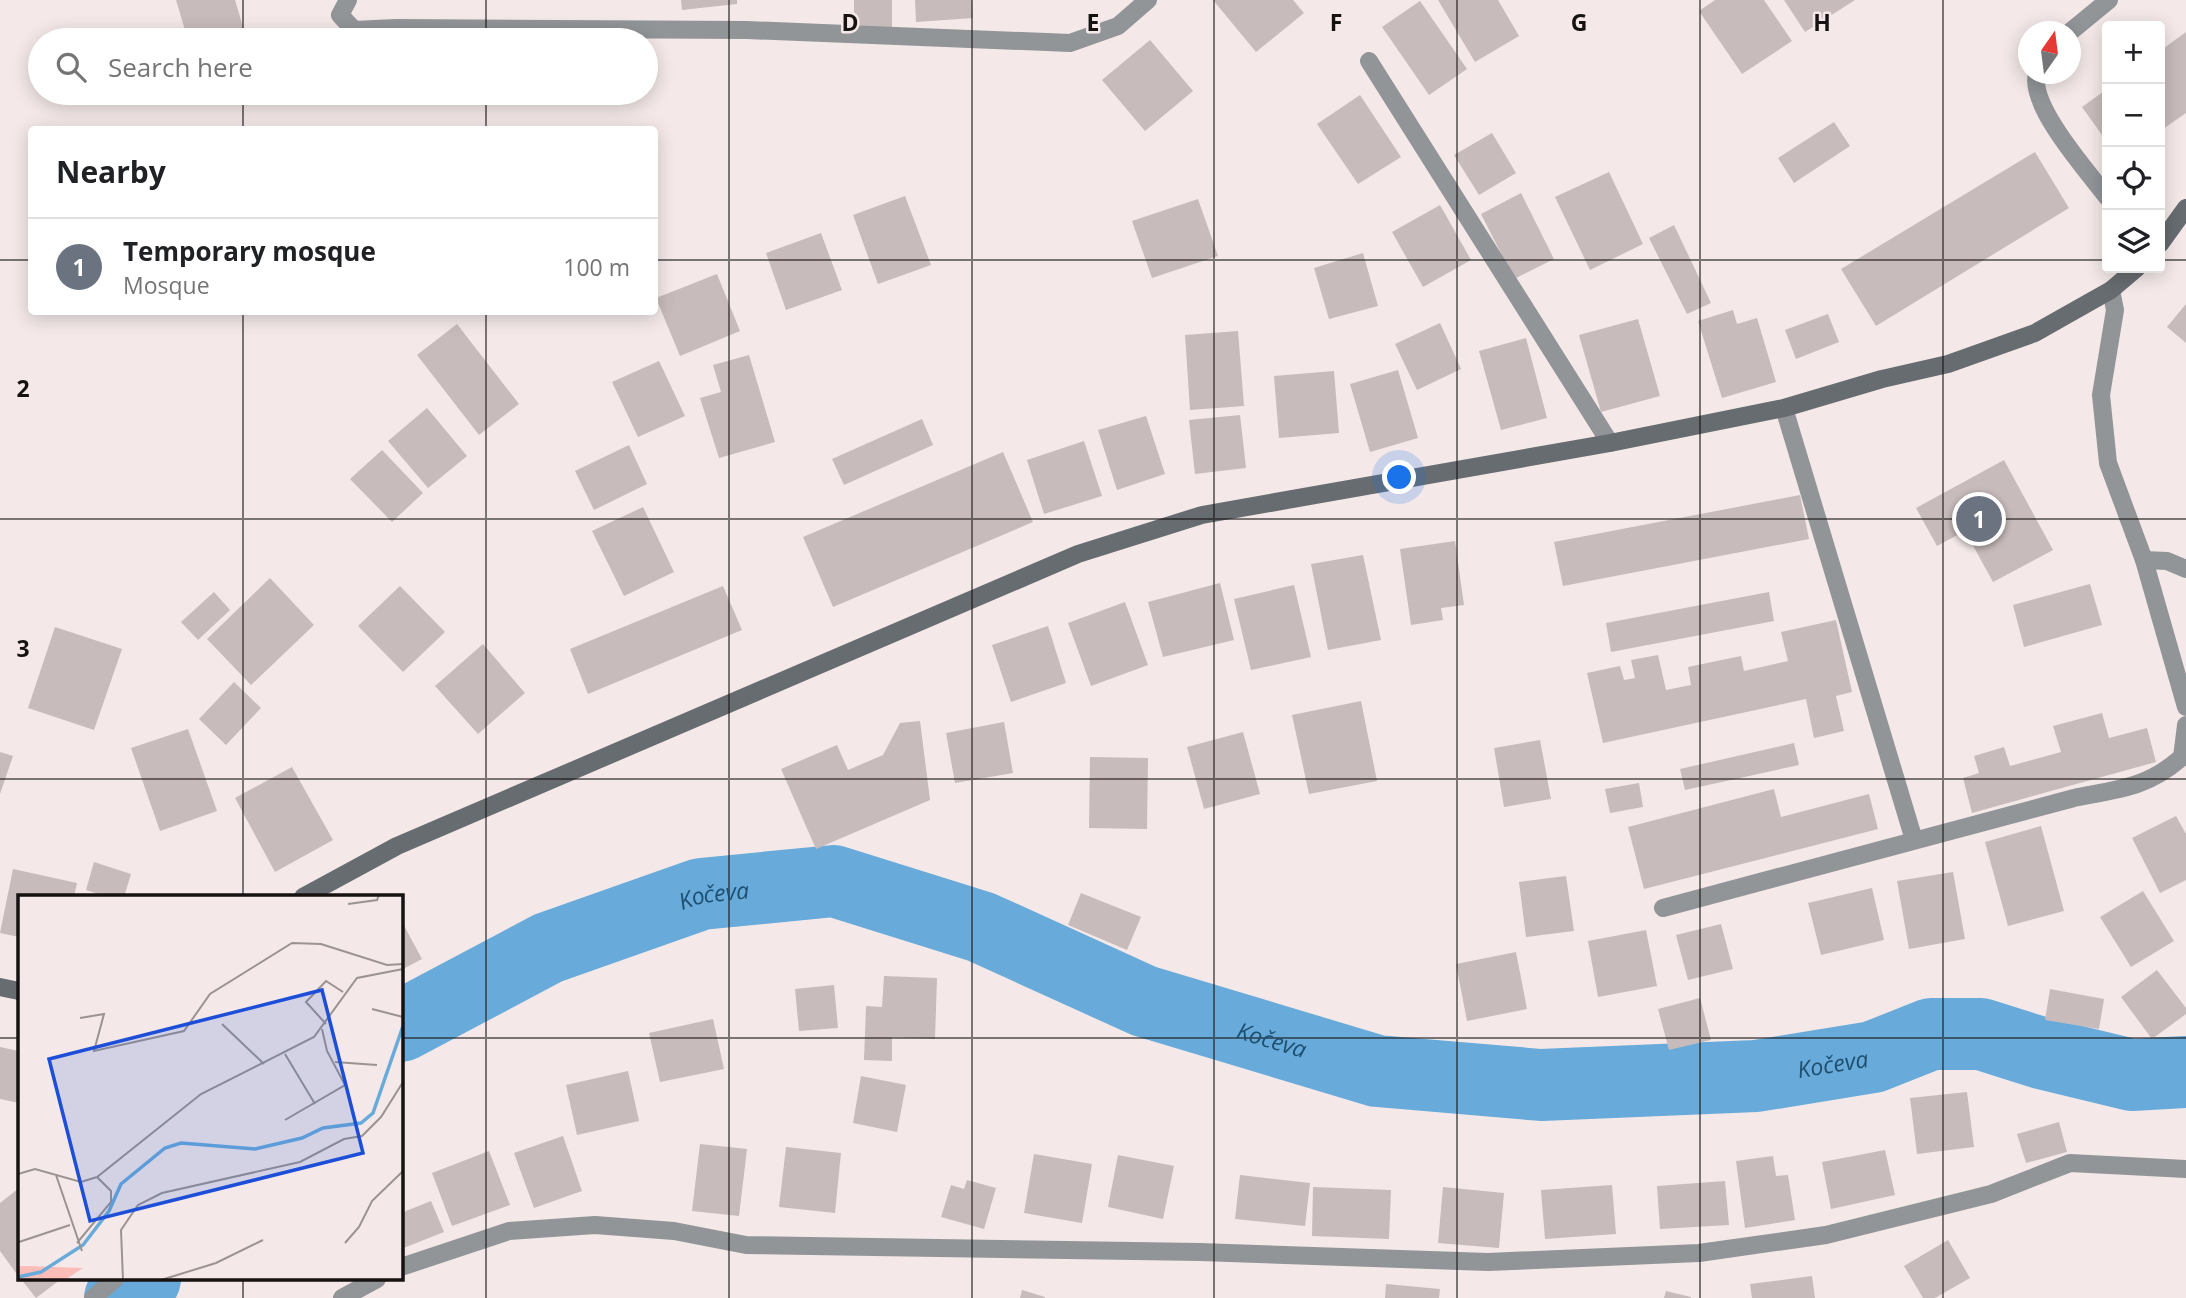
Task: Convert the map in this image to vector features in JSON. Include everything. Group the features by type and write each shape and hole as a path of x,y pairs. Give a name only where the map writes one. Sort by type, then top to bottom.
{"main road":[{"path":"2165,237 2186,208"},
{"path":"307,895 397,846 1078,554 1202,515 1610,443 1784,408 1882,379 1948,364 2023,337 2111,290 2131,273"},
{"path":"0,986 18,991"}],"street":[{"path":"348,0 340,15 352,28"},
{"path":"658,30 747,30 1070,43 1118,26 1148,0"},
{"path":"2081,23 2109,0"},
{"path":"1369,61 1610,443"},
{"path":"2036,84 2051,122 2102,190"},
{"path":"2111,290 2115,310 2101,395 2108,463 2144,560 2186,707"},
{"path":"1784,408 1914,841"},
{"path":"2144,560 2167,561 2186,569"},
{"path":"1663,908 2074,798 2135,786 2161,775 2182,757 2186,725"},
{"path":"402,1267 509,1231 594,1225 674,1231 746,1245 1200,1252 1488,1262 1699,1253 1826,1235 1991,1194 2070,1163 2186,1169"},
{"path":"93,1298 114,1280"},
{"path":"342,1298 375,1280"}],"building":[{"path":"176,0 235,0 243,28 184,28"},
{"path":"681,0 737,0 737,4 682,10"},
{"path":"854,0 892,0 892,28 854,29"},
{"path":"915,0 972,0 973,18 916,22"},
{"path":"1213,0 1293,0 1304,13 1256,52"},
{"path":"1438,0 1498,0 1519,36 1475,62"},
{"path":"1715,0 1764,0 1792,41 1742,74 1699,11"},
{"path":"1784,0 1855,0 1805,32"},
{"path":"1420,1 1467,69 1429,95 1382,27"},
{"path":"2186,32 2186,113 2165,128 2165,84 2165,47"},
{"path":"1150,40 1193,91 1145,131 1102,80"},
{"path":"2102,93 2102,135 2082,107"},
{"path":"1360,95 1401,157 1358,184 1317,124"},
{"path":"1834,122 1850,146 1794,183 1778,158"},
{"path":"1492,133 1516,173 1479,195 1454,155"},
{"path":"2035,152 2069,208 1876,326 1841,269"},
{"path":"1609,172 1643,244 1590,270 1555,197"},
{"path":"1521,193 1554,259 1514,279 1481,214"},
{"path":"905,196 931,265 878,284 853,215"},
{"path":"1198,199 1218,256 1152,278 1132,221"},
{"path":"1440,205 1471,260 1423,287 1392,232"},
{"path":"1674,225 1711,303 1687,314 1649,238"},
{"path":"821,233 842,290 786,310 766,253"},
{"path":"1363,253 1378,306 1329,319 1314,268"},
{"path":"717,274 740,331 680,356 658,297"},
{"path":"2186,304 2186,343 2167,327"},
{"path":"1733,310 1737,324 1757,318 1776,382 1722,398 1698,321"},
{"path":"1828,314 1839,342 1796,359 1785,330"},
{"path":"1638,319 1660,396 1601,412 1579,335"},
{"path":"1440,323 1461,369 1417,390 1395,344"},
{"path":"457,324 519,404 479,435 417,355"},
{"path":"1238,331 1244,406 1190,410 1185,335"},
{"path":"1526,338 1547,418 1501,430 1479,351"},
{"path":"749,355 775,442 719,458 700,398 721,392 713,365"},
{"path":"659,361 685,416 638,437 612,382"},
{"path":"1398,370 1418,438 1370,452 1350,384"},
{"path":"1334,371 1339,433 1279,438 1274,376"},
{"path":"427,408 467,456 428,488 388,441"},
{"path":"1240,415 1246,468 1195,474 1189,420"},
{"path":"1146,416 1165,474 1117,490 1098,430"},
{"path":"922,419 933,445 844,485 832,459"},
{"path":"1084,441 1102,496 1044,514 1027,460"},
{"path":"629,445 647,484 594,510 575,471"},
{"path":"382,450 423,493 392,522 350,479"},
{"path":"1003,452 1033,522 833,607 803,537"},
{"path":"2004,460 2053,550 1993,582 1965,531 1937,546 1916,508"},
{"path":"1800,495 1809,539 1563,586 1554,542"},
{"path":"643,507 674,572 624,596 592,531"},
{"path":"1455,541 1464,605 1441,608 1443,620 1411,625 1400,549"},
{"path":"1363,555 1381,640 1328,650 1311,564"},
{"path":"270,578 314,625 251,685 207,639"},
{"path":"1220,583 1234,640 1163,657 1148,602"},
{"path":"2090,584 2102,625 2024,647 2013,605"},
{"path":"1294,585 1311,657 1251,670 1234,599"},
{"path":"400,586 445,632 403,672 358,626"},
{"path":"723,586 742,630 588,694 570,649"},
{"path":"214,592 230,610 198,640 181,622"},
{"path":"1769,592 1774,621 1611,652 1606,623"},
{"path":"1125,602 1148,665 1091,686 1068,623"},
{"path":"1836,620 1852,692 1836,696 1844,731 1814,738 1806,699 1603,743 1587,673 1620,666 1624,680 1635,678 1631,660 1658,655 1666,690 1691,685 1688,667 1741,656 1744,671 1788,661 1781,632"},
{"path":"1048,626 1066,683 1011,702 992,645"},
{"path":"55,627 122,649 94,730 28,708"},
{"path":"483,644 525,693 478,734 435,686"},
{"path":"234,682 261,708 226,745 199,719"},
{"path":"1361,701 1377,781 1309,794 1292,715"},
{"path":"2102,713 2109,738 2147,728 2156,762 1972,813 1963,778 1979,773 1974,756 2004,747 2010,766 2061,752 2053,726"},
{"path":"920,721 930,800 816,849 781,769 837,745 848,770 883,755 900,723"},
{"path":"1004,722 1013,773 955,783 946,733"},
{"path":"188,729 217,811 160,831 131,748"},
{"path":"1243,732 1260,794 1204,809 1187,747"},
{"path":"1540,740 1551,799 1504,807 1494,748"},
{"path":"1794,743 1799,765 1685,790 1680,769"},
{"path":"0,752 13,756 0,794"},
{"path":"1090,757 1148,758 1147,829 1089,828"},
{"path":"292,767 333,840 275,872 235,798"},
{"path":"1639,783 1643,807 1610,813 1605,789"},
{"path":"1774,789 1781,817 1869,794 1878,829 1644,889 1628,827"},
{"path":"2176,816 2186,834 2186,880 2160,893 2132,838"},
{"path":"2041,826 2064,911 2008,926 1985,842"},
{"path":"94,862 131,874 125,895 102,895 86,890"},
{"path":"13,869 77,883 74,895 18,895 18,937 0,933"},
{"path":"1953,872 1965,939 1909,949 1897,881"},
{"path":"1566,876 1574,931 1526,937 1519,882"},
{"path":"1872,888 1884,940 1821,955 1808,903"},
{"path":"2143,891 2174,941 2131,967 2100,917"},
{"path":"1081,893 1141,917 1127,950 1068,925"},
{"path":"402,922 422,959 402,969"},
{"path":"1721,924 1733,969 1688,980 1676,935"},
{"path":"1646,930 1657,986 1598,997 1588,941"},
{"path":"1516,952 1527,1009 1467,1021 1456,964"},
{"path":"2157,970 2186,1008 2186,1014 2152,1039 2121,997"},
{"path":"884,976 937,978 935,1039 892,1037 892,1061 864,1060 866,1006 882,1007"},
{"path":"834,985 838,1028 799,1031 795,989"},
{"path":"2050,989 2104,999 2099,1029 2045,1020"},
{"path":"1700,998 1711,1040 1669,1050 1658,1009"},
{"path":"713,1019 724,1069 660,1082 649,1033"},
{"path":"0,1047 18,1051 18,1103 0,1099"},
{"path":"628,1071 639,1121 577,1135 566,1085"},
{"path":"861,1076 906,1085 897,1132 853,1123"},
{"path":"1967,1092 1974,1147 1917,1154 1910,1098"},
{"path":"2059,1122 2067,1152 2026,1163 2017,1134"},
{"path":"563,1136 582,1191 534,1208 514,1153"},
{"path":"700,1144 747,1149 739,1216 692,1211"},
{"path":"786,1147 841,1153 835,1213 779,1207"},
{"path":"1885,1150 1895,1195 1831,1209 1822,1162"},
{"path":"489,1151 510,1205 452,1226 432,1173"},
{"path":"1034,1154 1092,1164 1082,1223 1024,1213"},
{"path":"1118,1155 1174,1166 1163,1219 1108,1207"},
{"path":"1773,1156 1776,1176 1788,1175 1795,1220 1745,1228 1736,1161"},
{"path":"1240,1175 1310,1183 1305,1226 1235,1219"},
{"path":"967,1180 996,1188 984,1229 941,1217 951,1185 964,1189"},
{"path":"1725,1181 1729,1225 1660,1229 1657,1186"},
{"path":"1612,1185 1616,1234 1545,1239 1541,1190"},
{"path":"1313,1187 1391,1190 1389,1239 1312,1236"},
{"path":"1443,1187 1504,1193 1499,1248 1438,1243"},
{"path":"18,1189 18,1276 0,1251 0,1203"},
{"path":"431,1201 444,1232 402,1249 402,1213"},
{"path":"1948,1240 1970,1278 1935,1298 1923,1298 1904,1266"},
{"path":"1812,1276 1815,1298 1752,1298 1750,1284"},
{"path":"22,1280 60,1280 36,1298"},
{"path":"1386,1284 1440,1289 1439,1298 1385,1298"},
{"path":"1022,1290 1045,1297 1045,1298 1020,1298"},
{"path":"1666,1291 1691,1297 1691,1298 1664,1298"}],"waterway":[{"name":"Kočeva","path":"402,1025 548,948 701,894 834,881 981,927 1144,1001 1377,1071 1541,1085 1756,1076 1873,1057 1931,1034 1981,1034 2041,1053 2132,1075 2186,1072"},
{"name":"Kočeva","path":"120,1298 144,1280"}],"place":[{"name":"Temporary mosque","path":"1979,519"}]}
